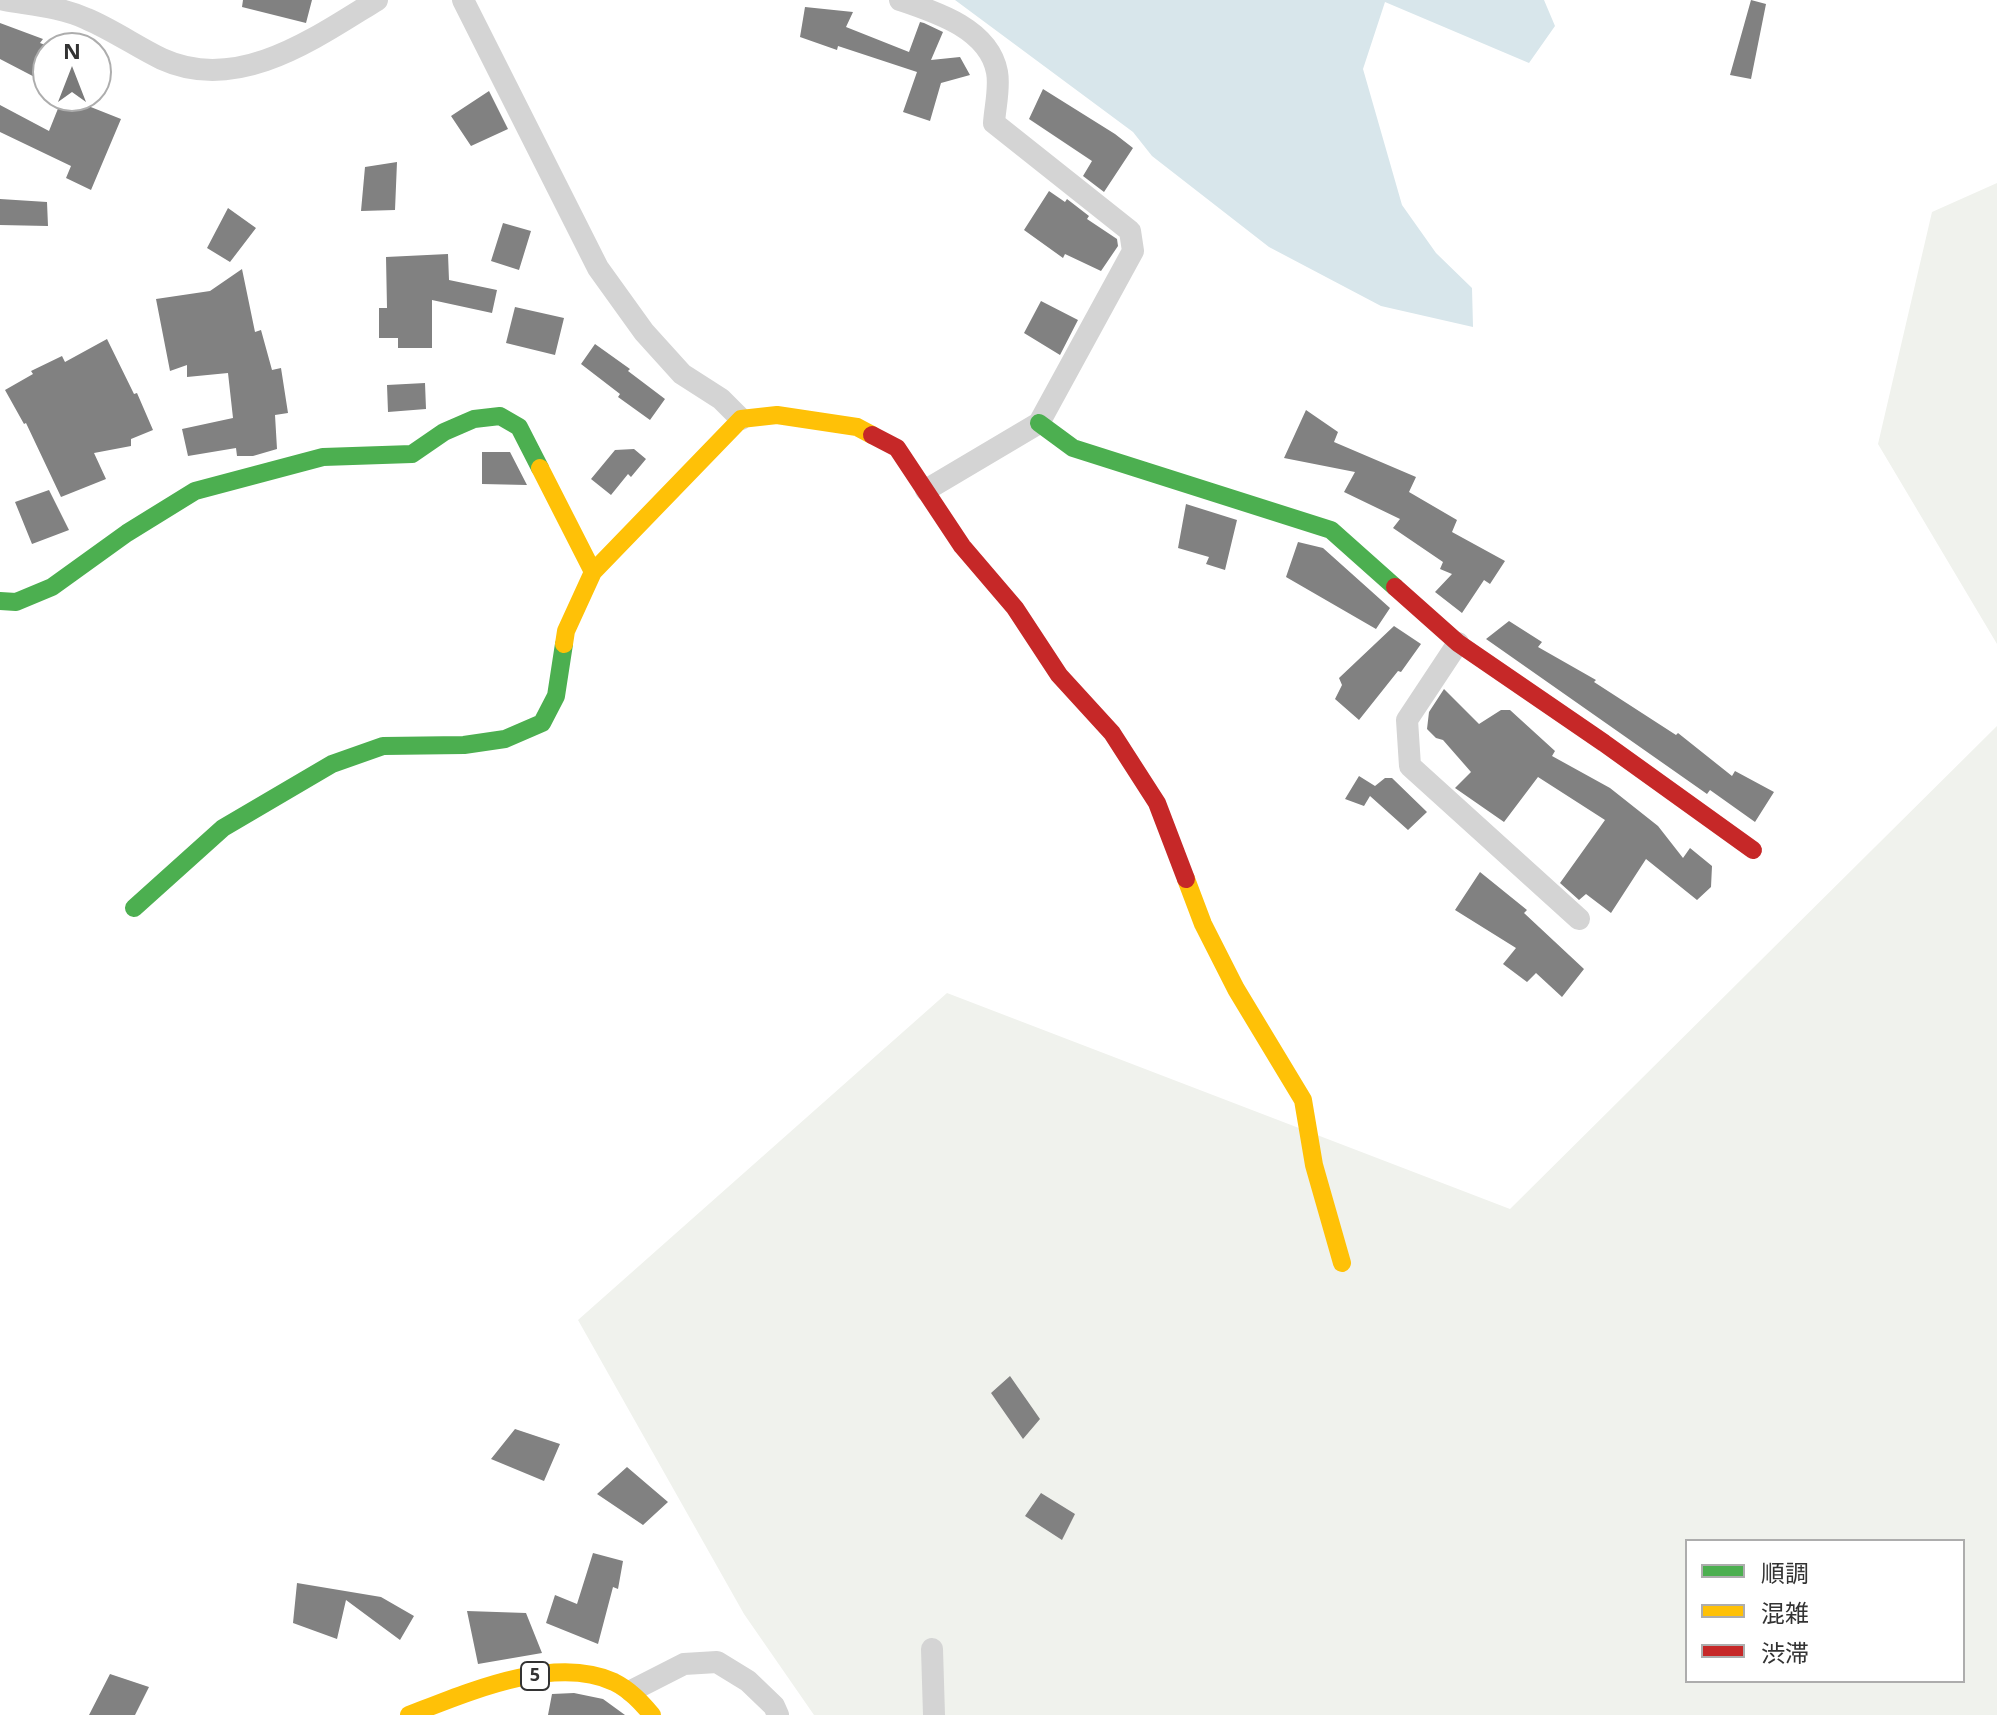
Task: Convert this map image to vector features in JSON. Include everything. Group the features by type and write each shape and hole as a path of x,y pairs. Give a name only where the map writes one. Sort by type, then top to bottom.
{"street":[{"path":"4,0 57,9 87,19 165,61 197,68 243,68 294,50 377,0"},
{"path":"463,0 598,268 644,332 682,374 721,399 741,419"},
{"path":"900,0 937,12 971,32 993,57 998,75 994,123 1130,231 1133,251 1039,423 926,490"},
{"path":"134,908 223,828 332,764 383,746 464,745 505,739 542,723 556,696 566,631 593,572 741,419 777,415 857,427 897,448 962,546 1015,608 1059,675 1112,733 1157,803 1203,924 1236,989 1303,1100 1314,1165 1342,1263"},
{"path":"0,601 16,602 52,587 127,533 195,491 323,457 412,454 444,432 464,423 500,416 519,427 593,572"},
{"path":"1039,423 1073,448 1331,530 1458,643 1753,850"},
{"path":"1458,643 1407,720 1410,766 1579,919"},
{"path":"932,1649 934,1715"},
{"path":"631,1691 684,1664 717,1662 748,1681 774,1706 778,1715"},
{"name":"5","path":"409,1715 503,1683 569,1673 608,1679 631,1691 652,1715"}],"shaded area":[{"path":"955,0 1544,0 1555,26 1529,63 1385,2 1363,69 1402,205 1436,253 1472,288 1473,327 1381,306 1269,247 1152,156 1133,132"},
{"path":"1997,183 1997,644 1878,444 1932,212"},
{"path":"1997,726 1997,1715 814,1715 744,1614 578,1320 947,993 1510,1209"}],"building":[{"path":"243,0 312,0 306,23 242,7"},
{"path":"1751,0 1766,4 1751,79 1730,75"},
{"path":"805,7 853,12 846,27 909,52 920,22 924,23 943,32 931,60 960,57 970,75 941,83 930,121 903,112 917,72 800,37"},
{"path":"0,23 32,35 32,76 0,59"},
{"path":"1043,89 1133,148 1104,192 1083,176 1092,161 1029,119"},
{"path":"489,91 508,129 471,146 451,116"},
{"path":"0,105 49,131 57,112 103,112 121,119 91,190 66,178 71,166 0,132"},
{"path":"397,162 395,210 361,211 365,167"},
{"path":"1049,191 1065,202 1067,199 1089,216 1087,219 1117,239 1118,246 1101,271 1065,254 1063,258 1024,230"},
{"path":"0,199 47,202 48,226 0,225"},
{"path":"228,208 256,228 230,262 207,248"},
{"path":"503,223 531,231 519,270 491,261"},
{"path":"448,254 449,280 497,290 492,313 432,300 432,348 398,348 398,338 379,338 379,308 387,308 386,257"},
{"path":"242,269 255,332 261,330 272,370 281,368 288,413 275,415 277,449 253,456 237,456 236,448 188,456 182,429 233,418 228,373 187,377 187,365 170,371 156,299 210,291"},
{"path":"1041,301 1078,320 1060,355 1024,333"},
{"path":"515,307 564,318 555,355 506,343"},
{"path":"107,339 134,394 137,393 153,430 131,439 131,446 94,453 106,479 61,497 26,423 5,390 33,374 31,371 62,356 65,362"},
{"path":"595,344 665,399 650,420 581,364"},
{"path":"425,383 426,409 388,412 387,385"},
{"path":"1306,410 1338,432 1334,442 1416,477 1409,492 1457,520 1452,532 1505,561 1490,584 1484,580 1462,613 1435,592 1452,574 1440,569 1443,562 1393,528 1400,519 1344,492 1355,472 1284,458"},
{"path":"634,449 646,459 631,477 628,474 611,495 591,479 615,450"},
{"path":"482,452 510,452 527,485 482,484"},
{"path":"49,490 69,530 32,544 15,502"},
{"path":"1186,504 1237,520 1225,570 1206,564 1209,557 1178,548"},
{"path":"1298,542 1323,548 1390,608 1376,629 1286,577"},
{"path":"1509,621 1542,642 1538,647 1596,680 1594,682 1676,735 1678,733 1732,776 1735,771 1774,792 1755,822 1710,790 1707,794 1486,639"},
{"path":"1394,626 1421,644 1359,720 1335,699 1342,685 1339,678"},
{"path":"1444,689 1479,724 1501,710 1510,710 1555,751 1552,756 1610,788 1658,826 1683,858 1690,848 1712,866 1711,887 1697,900 1646,859 1611,913 1586,894 1579,900 1560,883 1605,820 1538,777 1504,822 1455,788 1471,772 1443,740 1427,729 1429,712"},
{"path":"1359,776 1375,786 1385,778 1392,778 1427,812 1408,830 1370,796 1364,806 1345,799"},
{"path":"1480,872 1527,910 1524,913 1584,969 1562,997 1536,973 1527,982 1503,964 1516,948 1455,910"},
{"path":"1010,1376 1040,1419 1023,1439 991,1393"},
{"path":"515,1429 560,1444 544,1481 491,1459"},
{"path":"627,1467 668,1502 643,1525 597,1494"},
{"path":"1041,1493 1075,1514 1062,1540 1025,1516"},
{"path":"593,1553 623,1561 618,1589 613,1587 598,1644 546,1623 555,1595 577,1604"},
{"path":"297,1583 381,1597 414,1616 400,1640 346,1600 337,1639 293,1623"},
{"path":"467,1611 526,1613 542,1653 478,1664"},
{"path":"110,1674 149,1687 135,1715 89,1715"},
{"path":"574,1693 603,1699 625,1715 548,1715 552,1694"}],"traffic: fast":[{"path":"0,601 16,602 52,587 127,533 195,491 323,457 412,454 444,432 474,419 500,416 519,427 540,468"},
{"path":"1039,423 1073,448 1331,530 1395,587"},
{"path":"134,908 223,828 332,764 383,746 464,745 505,739 542,723 556,696 564,644"}],"traffic: slow":[{"path":"564,644 566,631 593,572 741,419 777,415 857,427 872,435"},
{"path":"540,468 593,572"},
{"path":"1186,879 1203,924 1236,989 1303,1100 1314,1165 1342,1263"},
{"path":"409,1715 510,1680 565,1672 590,1674 614,1682 635,1697 652,1715"}],"traffic: jam":[{"path":"872,435 897,448 962,546 1015,608 1059,675 1112,733 1157,803 1186,879"},
{"path":"1395,587 1458,643 1753,850"}]}
